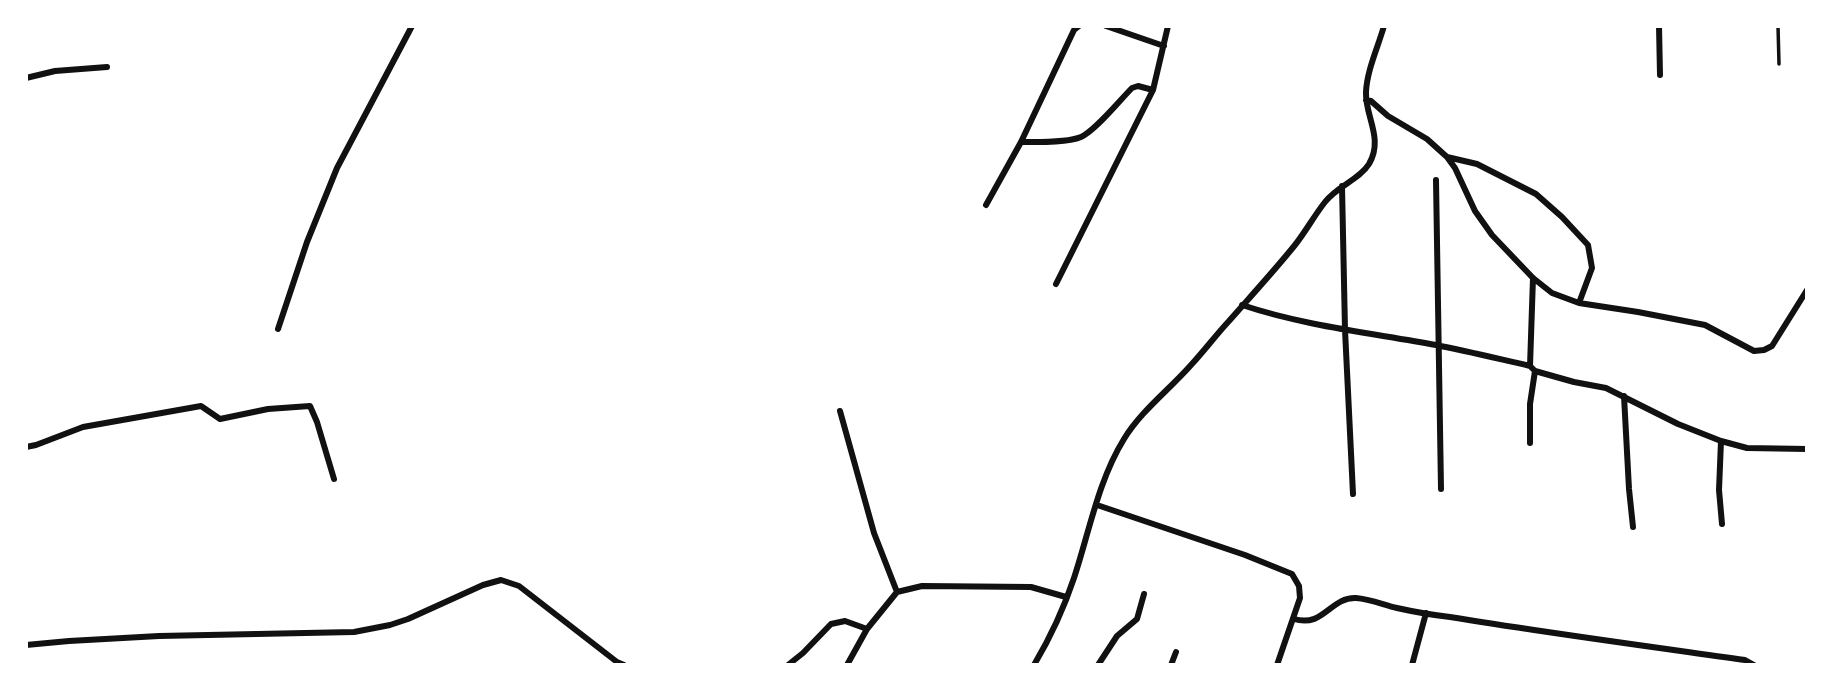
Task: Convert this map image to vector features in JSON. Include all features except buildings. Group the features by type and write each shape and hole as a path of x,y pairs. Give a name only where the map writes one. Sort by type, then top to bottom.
{"street":[{"path":"278,329 307,242 337,168 412,26"},
{"path":"986,205 1021,142 1074,30 1079,26"},
{"path":"1105,26 1164,46"},
{"path":"1056,284 1153,90 1168,26"},
{"path":"1034,665 1052,632 1073,580 1105,479 1128,433 1296,244 1326,199 1364,171 1373,155 1375,140 1366,100 1367,82 1384,26"},
{"path":"1659,26 1660,75"},
{"path":"26,78 55,71 107,67"},
{"path":"1021,142 1049,143 1081,137 1096,126 1132,88 1138,86 1153,90"},
{"path":"1366,100 1427,139 1447,157 1483,224 1502,247 1552,293 1579,303 1705,325 1754,351 1759,351 1769,348 1774,342 1807,290"},
{"path":"1447,157 1477,164 1536,194 1588,245 1592,268 1579,303"},
{"path":"1436,180 1441,489"},
{"path":"1342,186 1345,330 1353,494"},
{"path":"1530,443 1533,278"},
{"path":"1242,305 1272,315 1345,330 1439,345 1574,382 1606,388 1678,424 1721,441 1747,447 1807,449"},
{"path":"1624,396 1633,527"},
{"path":"26,447 83,427 201,406 220,419 268,409 310,406 334,479"},
{"path":"840,411 874,533 897,592"},
{"path":"1721,441 1721,524"},
{"path":"1097,505 1245,555 1292,574 1300,592 1299,604 1277,665"},
{"path":"26,645 159,636 354,632 408,619 500,580 519,586 619,664"},
{"path":"847,665 867,629 897,592 922,586 1031,587 1066,597"},
{"path":"1098,665 1117,636 1137,619 1144,594"},
{"path":"1294,619 1305,621 1318,618 1337,603 1350,598 1426,613 1745,660 1754,665"},
{"path":"1412,665 1426,613"},
{"path":"788,665 831,624 845,621 867,629"},
{"path":"1171,665 1176,652"}],"lane":[{"path":"1778,26 1779,64"}]}
